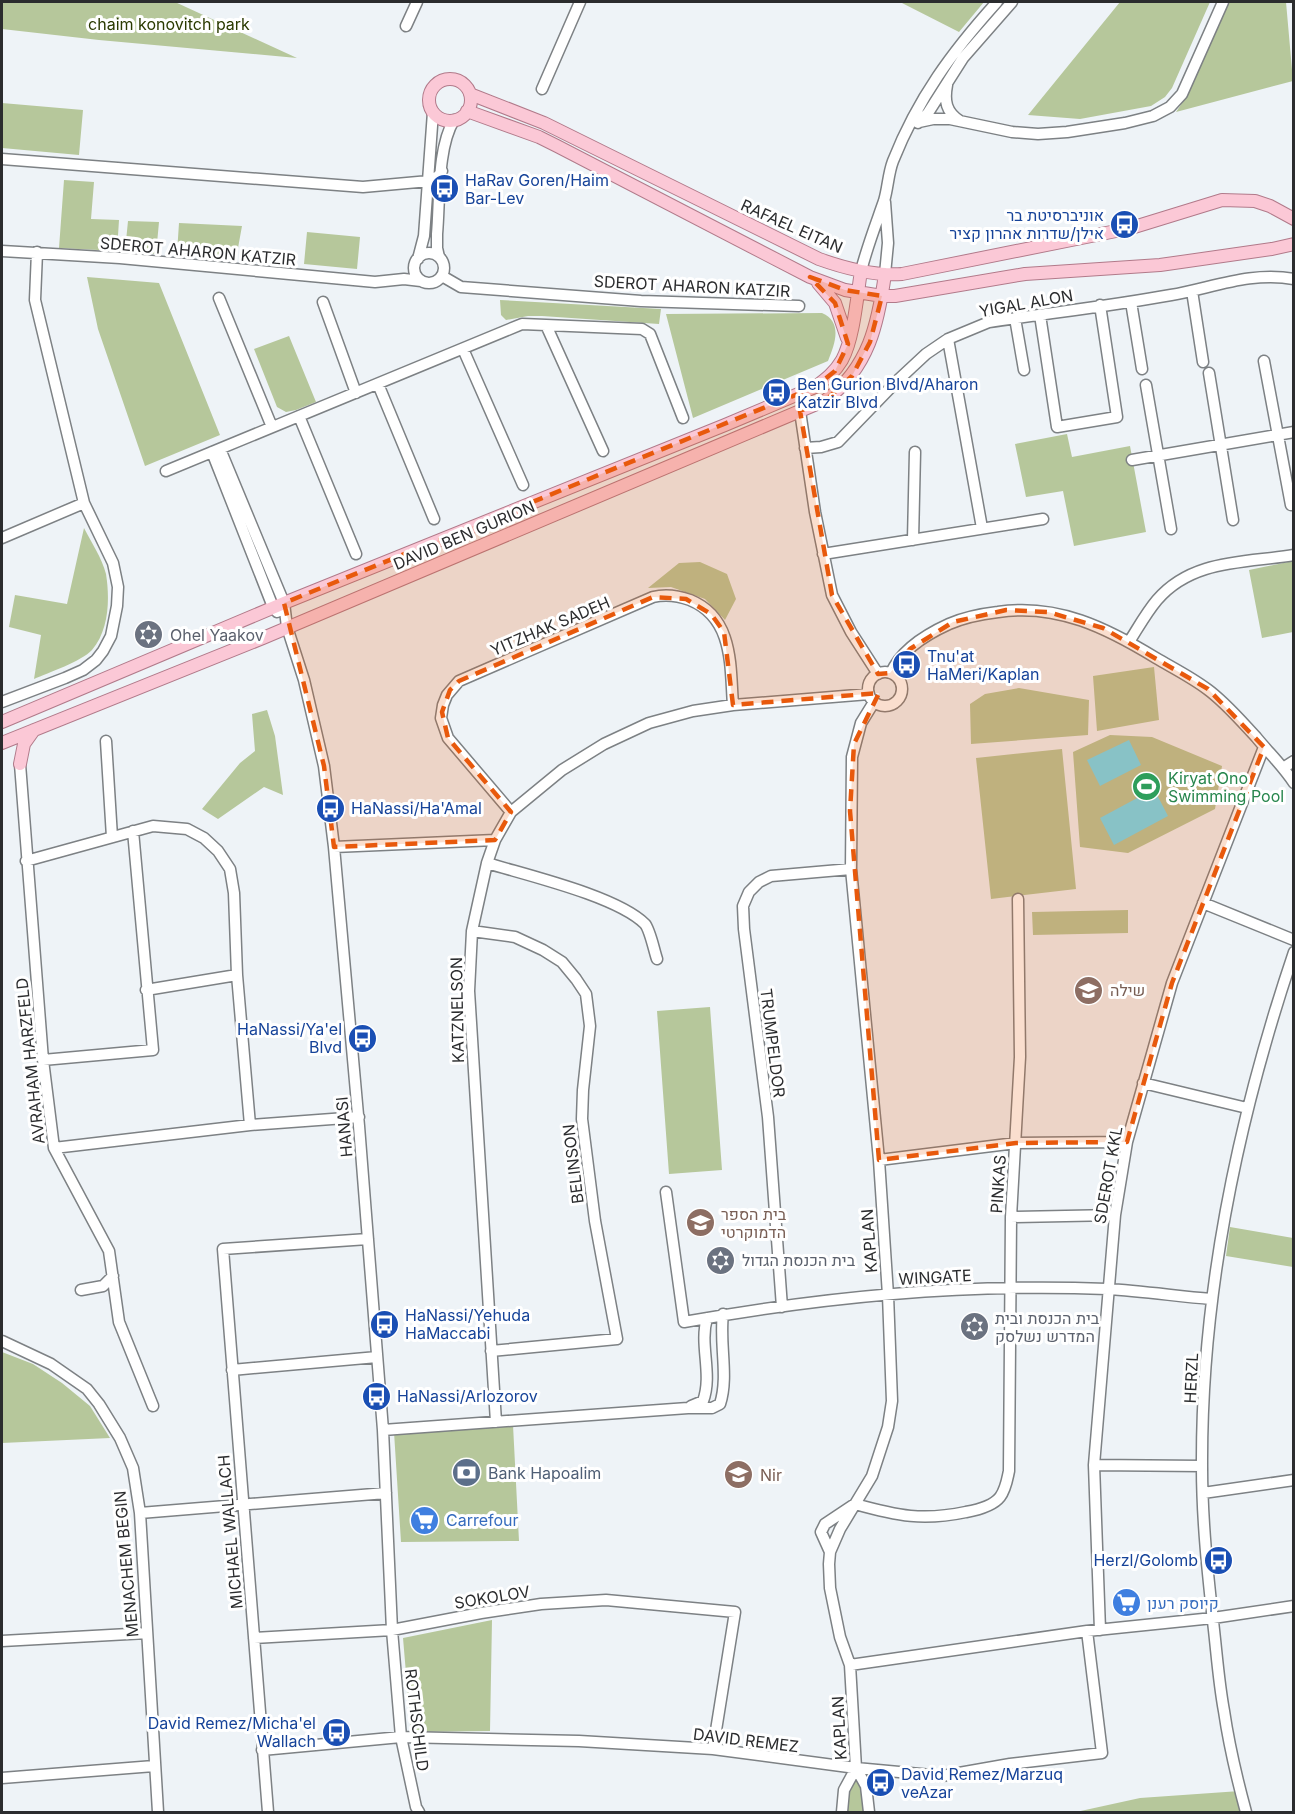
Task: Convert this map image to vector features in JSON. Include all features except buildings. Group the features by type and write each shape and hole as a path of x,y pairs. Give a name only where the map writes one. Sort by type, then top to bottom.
{"main road":[{"path":"458,80 470,94 471,100 467,111 454,120 440,118 430,108 429,98 434,86 439,82 458,80"},
{"name":"RAFAEL EITAN","path":"470,94 544,123 797,249 835,265 861,271 902,274 997,253 1131,228 1222,200 1255,201 1270,206 1293,219"},
{"name":"RAFAEL EITAN","path":"467,111 539,137 810,277 858,293 882,296 905,295 1025,274 1151,266 1293,244"},
{"path":"1272,249 1293,253"},
{"name":"DAVID BEN GURION","path":"2,722 279,605 815,387 827,379 843,359 848,344 861,271"},
{"name":"DAVID BEN GURION","path":"2,744 287,627 826,400 852,376 862,360 870,342 882,296 885,274"},
{"path":"810,277 826,291 835,303 848,344"},
{"path":"20,764 24,744 34,730"},
{"path":"2,749 12,753 20,764"}],"street":[{"path":"406,26 417,2"},
{"path":"542,89 580,2"},
{"path":"861,271 885,199 890,171 927,91 963,40 997,2"},
{"path":"902,142 928,113 963,58 1012,2"},
{"path":"919,123 941,119 1012,132 1038,134 1125,123 1153,116 1170,107 1182,94 1223,2"},
{"path":"947,82 946,106 952,115 963,122"},
{"path":"433,112 423,246 415,273 421,281 426,283 435,282 442,276 444,266 437,248 437,234 444,146 454,120"},
{"path":"2,159 363,186 429,181 442,171"},
{"path":"885,199 888,243 885,274"},
{"name":"SDEROT AHARON KATZIR","path":"2,250 120,258 375,282 404,279 421,281"},
{"path":"2,702 83,670 96,660 103,651 115,622 118,587 113,563 84,503 35,300 37,252"},
{"path":"391,281 405,274 426,254 431,253 439,257"},
{"name":"SDEROT AHARON KATZIR","path":"442,276 461,287 641,301 799,306"},
{"name":"YIGAL ALON","path":"805,447 821,447 838,442 914,364 948,339 989,322 1131,302 1246,278 1293,279"},
{"path":"1192,291 1203,362"},
{"path":"219,298 272,427"},
{"path":"323,302 356,393"},
{"path":"1131,302 1142,369"},
{"path":"1040,315 1058,427 1117,417 1100,305"},
{"path":"1015,318 1024,370"},
{"path":"166,471 522,324 642,329 650,334 683,418"},
{"path":"546,325 603,451"},
{"path":"948,339 982,528"},
{"path":"463,349 523,485"},
{"path":"1264,361 1291,505"},
{"path":"1209,373 1233,520"},
{"path":"378,384 434,519"},
{"path":"1146,385 1171,529"},
{"path":"800,411 823,554 832,595 878,674"},
{"path":"299,416 356,554"},
{"path":"1132,460 1293,432"},
{"name":"HANASI","path":"216,451 287,627 304,680 324,766 334,847 359,1117 383,1430 392,1630"},
{"path":"913,540 915,452"},
{"path":"2,538 84,503"},
{"path":"823,554 1043,519"},
{"path":"1129,642 1159,598 1187,575 1221,565 1293,555"},
{"name":"YITZHAK SADEH","path":"511,812 448,738 441,718 443,705 447,695 459,681 653,597 677,596 706,609 724,632 733,705"},
{"path":"891,674 896,663 910,649 934,632 976,615 1006,610 1037,610 1076,618 1129,642 1208,689 1239,719 1283,768 1293,783"},
{"path":"884,672 891,674 899,680 900,695 898,700 891,705 882,706 872,698 869,685 878,674 884,672"},
{"name":"KATZNELSON","path":"496,1422 469,991 472,931 487,862 495,840 511,812 562,770 604,744 649,723 693,711 733,705 872,698"},
{"name":"KAPLAN","path":"856,1768 850,1665 840,1637 830,1588 830,1552 840,1529 872,1476 884,1441 892,1401 879,1160 851,869 852,757 861,723 872,698"},
{"path":"106,741 112,837"},
{"name":"SDEROT KKL","path":"1100,1630 1094,1465 1115,1215 1127,1142 1172,983 1264,747"},
{"path":"1283,768 1293,761"},
{"name":"AVRAHAM HARZFELD","path":"20,764 43,1060 54,1148 109,1251 119,1322 153,1406"},
{"path":"26,861 153,826 187,830 204,838 218,851 230,869 234,893 237,975 250,1125"},
{"path":"43,1060 153,1050 133,831"},
{"path":"334,847 495,840"},
{"path":"487,862 622,908 646,925 657,959"},
{"name":"TRUMPELDOR","path":"782,1307 768,1117 743,906 750,892 759,882 771,876 851,869"},
{"name":"PINKAS","path":"855,1504 890,1514 923,1518 951,1515 975,1511 999,1499 1006,1487 1009,1471 1011,1217 1020,1057 1018,899"},
{"path":"1203,903 1293,940"},
{"name":"BELINSON","path":"472,931 515,937 543,950 562,962 586,994 590,1026 582,1119 595,1221 617,1339 492,1351"},
{"name":"HERZL","path":"1246,1812 1224,1711 1213,1618 1202,1466 1205,1380 1211,1299 1224,1213 1247,1108 1293,952"},
{"path":"146,990 237,975"},
{"path":"1143,1083 1247,1108"},
{"path":"54,1148 250,1125 359,1117"},
{"path":"879,1160 1016,1143 1127,1142"},
{"name":"WINGATE","path":"666,1192 684,1322 723,1314 888,1295 1010,1288 1108,1289 1211,1299"},
{"path":"1011,1217 1115,1215"},
{"name":"MICHAEL WALLACH","path":"268,1812 223,1249 368,1239"},
{"path":"81,1290 103,1286 112,1276"},
{"path":"383,1430 712,1408 720,1404 723,1392 721,1330 723,1314"},
{"path":"688,1408 703,1401 705,1394 707,1376 704,1326 707,1318"},
{"name":"MENACHEM BEGIN","path":"2,1341 51,1364 87,1389 120,1438 133,1468 140,1513 158,1812"},
{"path":"232,1370 377,1357"},
{"path":"1094,1465 1202,1466"},
{"path":"1203,1493 1293,1479"},
{"path":"140,1513 386,1493"},
{"name":"SOKOLOV","path":"254,1638 392,1630 541,1604 606,1600 735,1612 713,1749"},
{"path":"850,1665 1087,1631 1213,1618 1293,1606"},
{"name":"ROTHSCHILD","path":"392,1630 401,1737 419,1812"},
{"name":"DAVID REMEZ","path":"262,1750 401,1737 579,1741 713,1749 856,1768 942,1776 1010,1764 1102,1753 1087,1631"},
{"path":"2,1641 147,1633"},
{"path":"2,1778 154,1766"},
{"path":"842,1812 844,1790 856,1768"},
{"path":"856,1768 866,1786 868,1812"}],"highlighted area":[{"path":"810,277 845,290 882,296 870,342 852,376 826,400 800,411 832,595 878,674 890,673 910,649 953,622 1006,610 1048,612 1103,628 1208,689 1264,747 1172,983 1127,1142 1016,1143 879,1160 850,811 854,744 879,693 733,705 724,632 711,614 686,599 653,597 459,681 450,690 442,712 448,738 511,812 495,840 334,847 324,766 284,603 815,387 835,371 848,344 835,303"}],"green space":[{"name":"chaim konovitch park","path":"2,2 175,2 297,58 2,29"},
{"path":"900,2 984,2 959,32"},
{"path":"1120,2 1210,2 1172,88 1165,97 1151,106 1080,119 1028,115"},
{"path":"1228,2 1286,2 1293,81 1176,112 1186,97"},
{"path":"2,103 83,110 79,155 2,148"},
{"path":"64,180 94,182 91,219 119,220 117,251 59,248"},
{"path":"128,221 159,222 156,254 125,251"},
{"path":"179,223 242,226 236,259 177,253"},
{"path":"307,232 360,237 357,269 304,264"},
{"path":"87,277 159,283 220,435 145,466 98,329"},
{"path":"500,300 661,309 659,324 542,316 506,320 501,315"},
{"path":"822,313 833,322 836,334 828,361 693,418 666,314"},
{"path":"289,336 316,402 286,412 277,407 254,349"},
{"path":"1067,434 1072,457 1130,446 1146,532 1074,546 1063,491 1026,497 1015,444"},
{"path":"84,528 106,574 108,604 105,624 98,642 87,654 34,679 41,635 9,627 15,595 67,604"},
{"path":"1293,561 1293,632 1262,638 1249,570"},
{"path":"700,562 727,574 736,599 725,620 705,599 671,587 648,588 679,563"},
{"path":"1154,667 1159,720 1097,731 1093,676"},
{"path":"1019,688 1089,700 1088,735 971,744 970,704 985,694"},
{"path":"267,710 275,736 283,795 264,787 218,819 202,809 240,763 255,751 252,714"},
{"name":"Kiryat Ono Swimming Pool","path":"1110,735 1152,737 1222,766 1215,809 1128,853 1080,847 1073,752"},
{"path":"1062,749 1076,889 991,899 976,758"},
{"path":"1128,910 1128,933 1033,935 1032,912"},
{"path":"710,1007 722,1170 669,1174 657,1011"},
{"path":"1230,1227 1293,1238 1293,1267 1226,1256"},
{"path":"2,1352 33,1364 62,1383 90,1406 110,1438 2,1443"},
{"path":"513,1425 519,1541 401,1542 394,1432"},
{"path":"492,1620 490,1731 411,1732 403,1638"},
{"path":"856,1768 869,1812 842,1812"},
{"path":"1240,1791 1246,1812 1076,1812 1140,1798"}],"water":[{"path":"1129,740 1141,765 1100,786 1087,760"},
{"path":"1154,789 1168,816 1114,845 1100,818"}],"place":[{"name":"HaRav Goren/Haim Bar-Lev","path":"444,189"},
{"name":"אוניברסיטת בר אילן/שדרות אהרון קציר","path":"1125,224"},
{"name":"Ben Gurion Blvd/Aharon Katzir Blvd","path":"776,393"},
{"name":"Ohel Yaakov","path":"149,635"},
{"name":"Tnu'at HaMeri/Kaplan","path":"906,665"},
{"name":"Kiryat Ono Swimming Pool","path":"1147,787"},
{"name":"HaNassi/Ha'Amal","path":"330,808"},
{"name":"שילה","path":"1089,990"},
{"name":"HaNassi/Ya'el Blvd","path":"363,1038"},
{"name":"בית הספר הדמוקרטי","path":"700,1223"},
{"name":"בית הכנסת הגדול","path":"721,1260"},
{"name":"HaNassi/Yehuda HaMaccabi","path":"384,1324"},
{"name":"בית הכנסת ובית המדרש נשלסק","path":"974,1327"},
{"name":"HaNassi/Arlozorov","path":"376,1396"},
{"name":"Bank Hapoalim","path":"467,1473"},
{"name":"Nir","path":"739,1475"},
{"name":"Carrefour","path":"425,1520"},
{"name":"Herzl/Golomb","path":"1219,1560"},
{"name":"קיוסק רענן","path":"1126,1603"},
{"name":"David Remez/Micha'el Wallach","path":"337,1732"},
{"name":"David Remez/Marzuq veAzar","path":"880,1783"}]}
